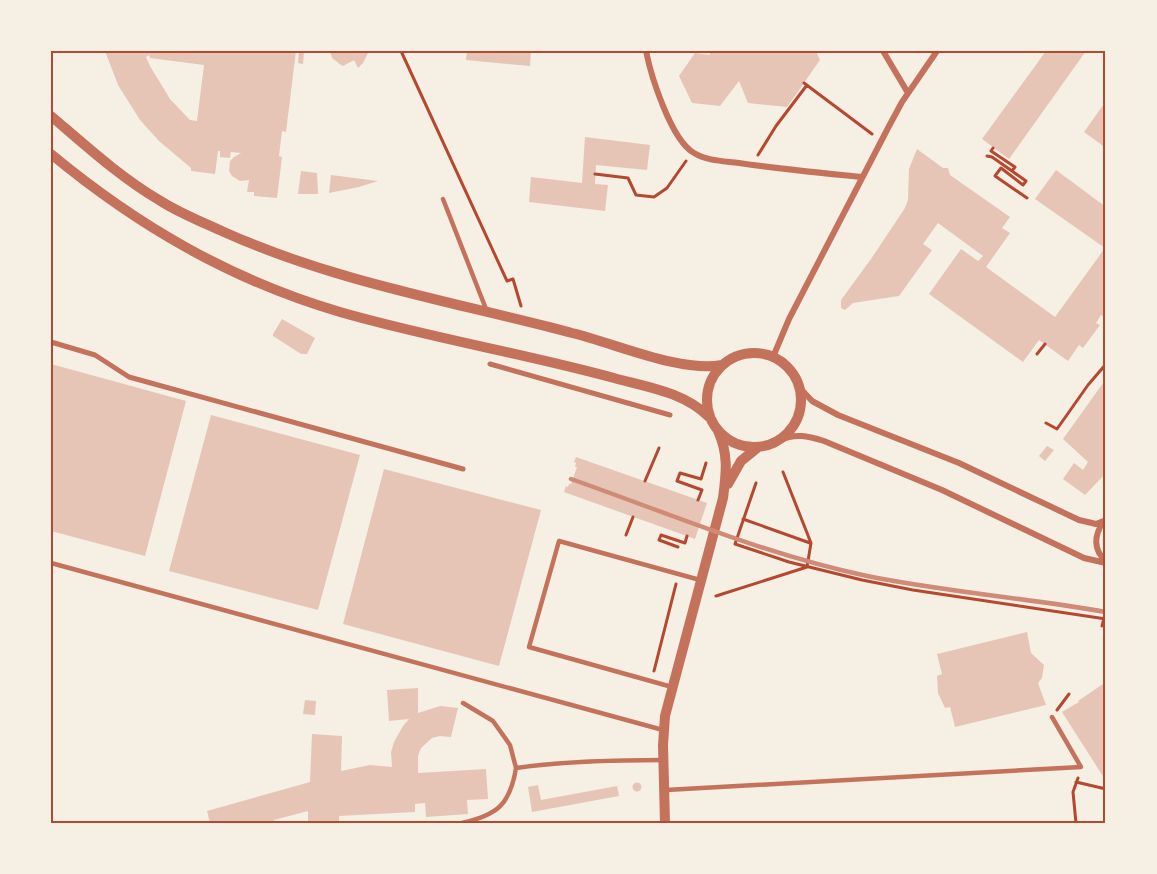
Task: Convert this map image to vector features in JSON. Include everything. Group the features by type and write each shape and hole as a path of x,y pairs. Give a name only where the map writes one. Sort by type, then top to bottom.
{"street":[{"path":"646,51 652,80 661,100 679,137 692,153 705,158 752,165 862,177"},
{"path":"883,51 908,93"},
{"path":"773,357 789,319 881,140 908,93 937,51"},
{"path":"51,116 158,200 254,245 339,275 576,334 683,364 702,367 722,365"},
{"path":"51,154 83,181 134,218 189,250 256,282 361,318 567,365 676,395 694,403 709,417 718,431 726,454 726,477 723,498 672,687 663,730 665,823"},
{"path":"51,342 95,355 129,377 463,469"},
{"path":"709,417 708,389 714,373 731,358 746,353 763,353 790,369 800,388 812,401 838,415 959,463 1079,520 1096,524 1104,521"},
{"path":"490,364 670,415"},
{"path":"780,440 797,420 801,404 800,388"},
{"path":"718,431 736,444 759,447"},
{"path":"723,498 741,461 752,451 786,437 803,436 824,441 952,494 1084,558 1106,562"},
{"path":"1104,521 1097,536 1096,545 1097,552 1106,562"}],"lane":[{"path":"443,199 487,312"},
{"path":"672,687 529,647 559,541 700,580"},
{"path":"51,563 663,730"},
{"path":"462,823 484,818 502,806 513,788 516,768 510,745 493,721 463,704"},
{"path":"663,790 1081,767 1052,717"},
{"path":"516,768 558,762 615,759 663,760"}],"path":[{"path":"401,51 507,281 513,279 519,304"},
{"path":"757,158 776,126 806,84 881,140"},
{"path":"993,148 992,151 1015,167 1012,171"},
{"path":"596,174 628,178 636,195 654,197 667,188 692,153"},
{"path":"987,156 992,157 1026,181 1023,185 1001,168 995,176 1027,198"},
{"path":"1037,354 1045,344"},
{"path":"1046,423 1058,429 1088,385 1106,364"},
{"path":"645,481 659,448"},
{"path":"698,500 702,490 677,482 680,473 701,479 706,464"},
{"path":"783,472 811,543 807,567"},
{"path":"756,483 735,544 807,567 913,590 1105,619"},
{"path":"626,536 633,517"},
{"path":"743,519 811,543"},
{"path":"678,547 659,540 661,536 685,543 687,536"},
{"path":"716,596 807,567"},
{"path":"651,681 679,574"},
{"path":"1102,626 1106,610"},
{"path":"1052,717 1069,694"},
{"path":"1076,823 1073,792 1081,767"},
{"path":"1076,782 1106,789"}],"building":[{"path":"105,51 296,51 286,132 282,131 279,156 282,157 277,198 254,196 254,192 247,192 249,180 240,181 232,176 229,171 230,161 241,153 231,152 230,158 220,157 220,151 218,151 215,174 191,171 191,168 159,141 140,120 118,85","holes":["149,55 150,58 204,65 197,121 190,120 170,99 146,57"]},
{"path":"299,51 304,51 303,64 298,63"},
{"path":"330,51 369,51 358,68 354,60 341,65 332,58"},
{"path":"467,51 531,51 530,66 466,60"},
{"path":"710,51 816,51 820,60 787,107 748,103 739,81 720,106 692,103 679,76 695,53 710,55"},
{"path":"1046,51 1086,51 1009,159 982,139"},
{"path":"1106,101 1106,148 1084,132"},
{"path":"585,137 650,145 647,170 596,165 595,184 608,185 605,211 529,202 531,177 582,183"},
{"path":"917,149 943,168 948,168 950,175 1010,217 1002,228 1010,233 986,267 1055,317 1105,248 1035,199 1056,170 1106,207 1106,317 1101,315 1096,323 1100,325 1083,348 1079,345 1068,361 1039,340 1023,362 929,294 961,249 978,261 983,256 938,223 923,244 932,250 899,296 853,303 845,310 841,308 841,300 905,208 908,200 909,169"},
{"path":"301,171 317,173 318,194 298,194"},
{"path":"331,175 378,181 329,193"},
{"path":"282,319 315,338 307,354 301,354 273,336"},
{"path":"51,364 186,401 145,556 51,531"},
{"path":"1106,379 1106,473 1085,495 1063,479 1074,463 1083,470 1088,462 1063,439"},
{"path":"211,415 360,455 318,610 169,571"},
{"path":"1047,446 1054,450 1045,461 1039,456"},
{"path":"576,457 707,503 695,539 564,492 566,486 571,484 577,467 574,462"},
{"path":"384,469 541,510 499,666 343,624"},
{"path":"1027,632 1031,653 1044,665 1042,678 1038,683 1046,705 955,727 950,707 945,708 938,693 937,676 942,674 937,654"},
{"path":"1106,682 1106,781 1062,712"},
{"path":"418,688 418,713 440,706 458,708 451,737 432,738 421,748 418,756 418,773 486,769 488,799 467,800 468,814 426,817 425,803 415,804 415,812 339,816 339,823 308,823 308,811 274,820 275,823 210,823 207,811 310,782 312,734 342,736 341,771 370,765 392,767 391,752 394,742 409,719 389,721 387,690"},
{"path":"305,700 316,701 315,715 303,714"},
{"path":"637,783 641,787 637,791 633,787"},
{"path":"538,785 541,800 617,786 619,796 532,812 528,787"}],"railway":[{"path":"571,479 755,545 829,567 927,586 1106,612"}]}
